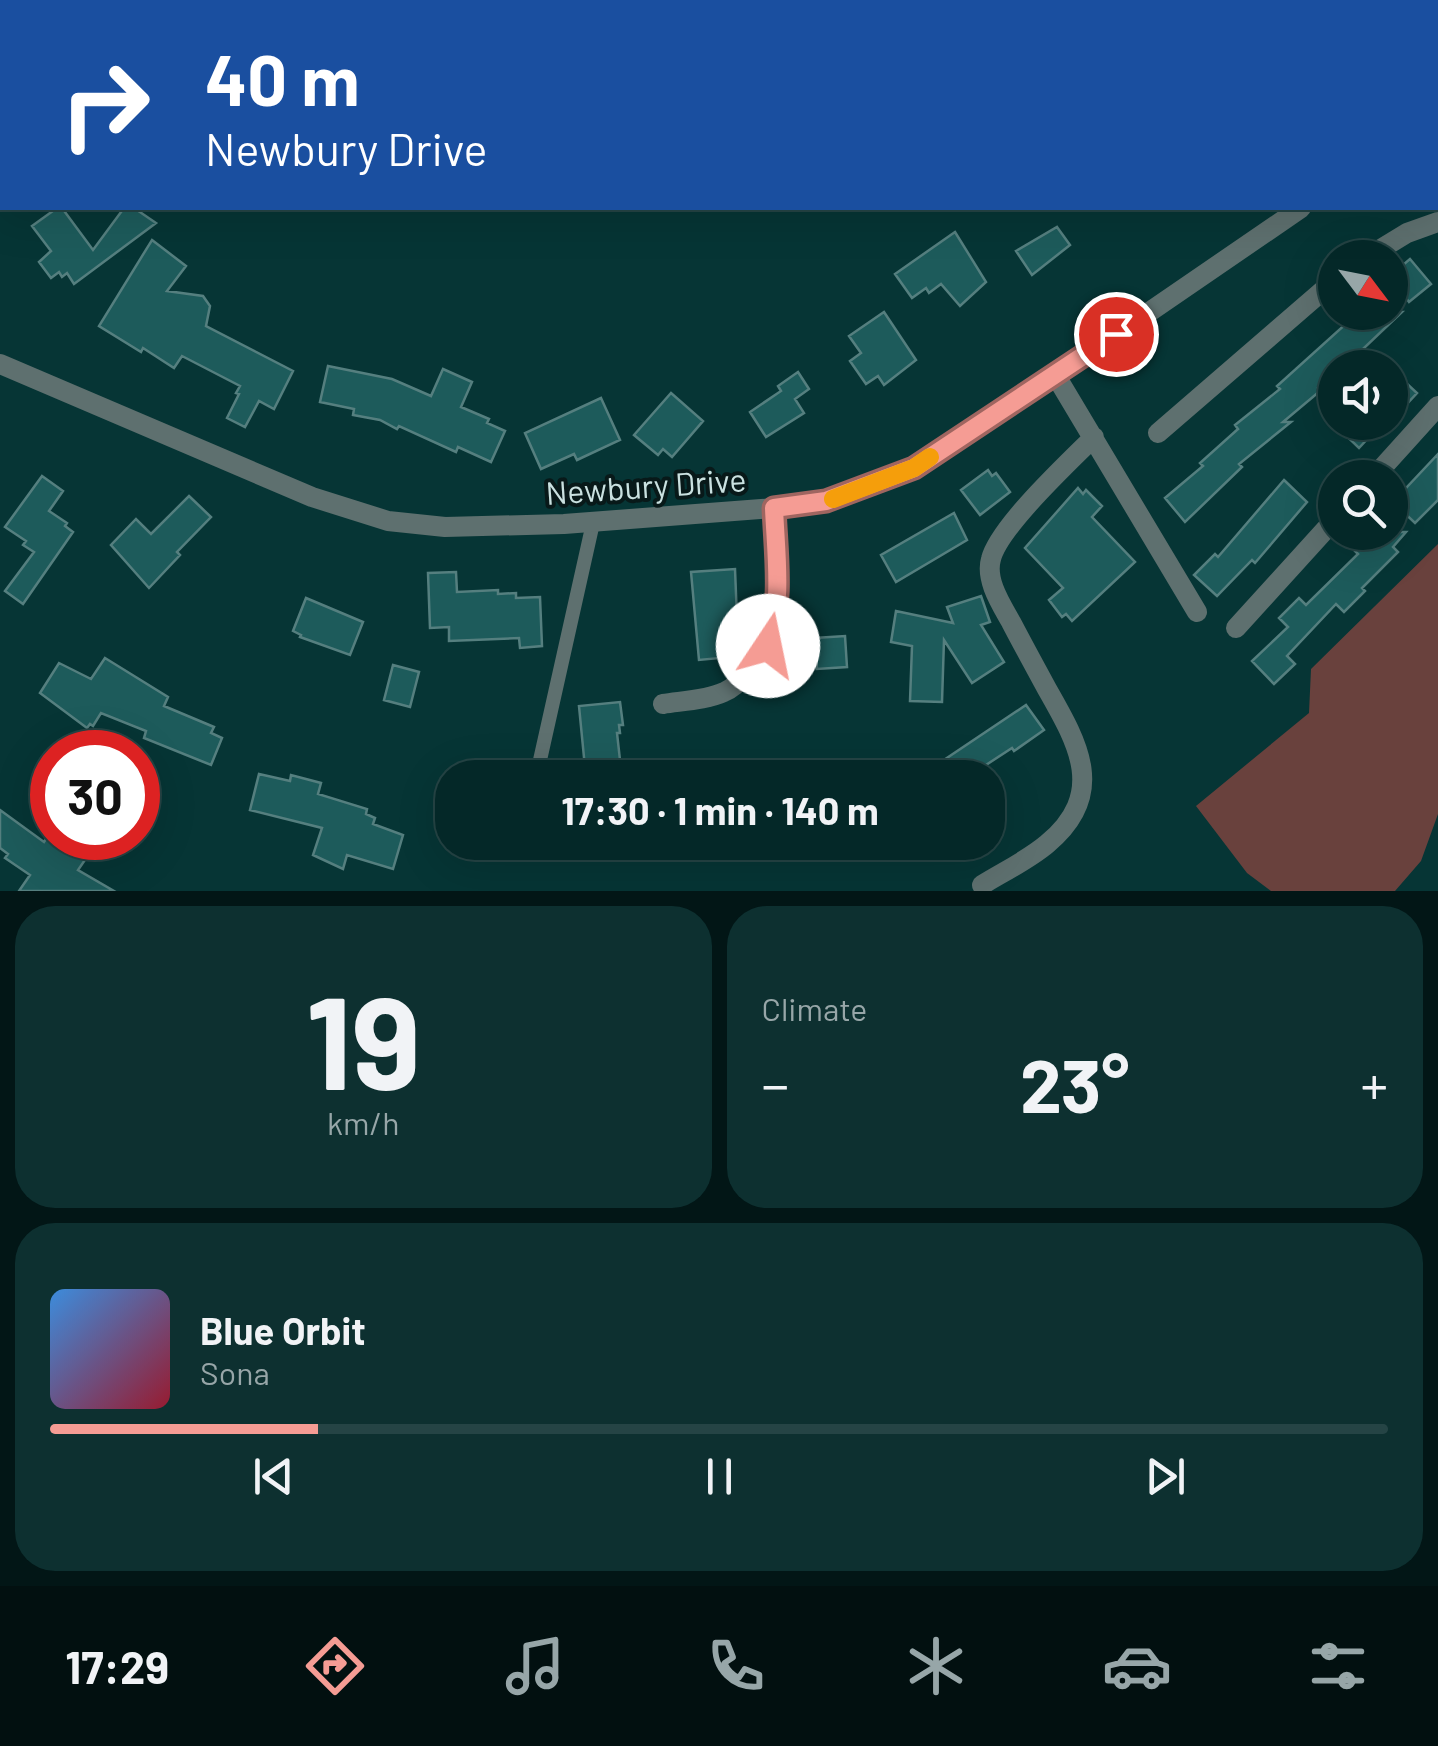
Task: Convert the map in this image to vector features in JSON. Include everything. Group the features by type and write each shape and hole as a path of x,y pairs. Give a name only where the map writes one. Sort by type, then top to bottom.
{"street":[{"name":"Newbury Drive","path":"0,364 312,497 388,521 444,528 593,523 774,508 826,501 914,468 1298,210"},
{"path":"1396,240 1438,222"},
{"path":"1158,433 1318,295"},
{"path":"1056,376 1197,612"},
{"path":"1389,460 1438,406"},
{"path":"982,884 1046,844 1069,820 1082,792 1083,767 1075,738 1004,610 990,580 990,560 1042,489 1094,437"},
{"path":"663,704 725,692 768,646 778,590 774,508"},
{"path":"1236,628 1318,538"}],"lane":[{"path":"540,760 593,523"}],"shaded area":[{"path":"1438,544 1438,814 1421,861 1395,891 1271,891 1247,873 1196,806 1309,713 1311,669"}],"building":[{"path":"54,210 63,210 93,250 123,210 137,210 156,223 74,284 67,273 62,277 59,272 51,278 39,262 51,251 32,226"},
{"path":"1057,227 1070,245 1032,275 1016,251"},
{"path":"955,232 986,282 960,306 941,284 912,298 895,274"},
{"path":"152,240 186,266 167,291 203,296 210,306 206,326 293,371 274,409 259,401 245,427 227,418 240,386 182,356 174,368 99,326"},
{"path":"1408,261 1431,284 1409,302 1408,301"},
{"path":"884,312 916,360 884,385 878,376 866,384 850,361 861,353 849,336"},
{"path":"1339,330 1383,330 1362,350 1318,350 1318,393 1283,422 1291,422 1239,464 1242,467 1185,522 1165,498 1203,466 1200,463 1238,429 1235,425 1280,389 1277,386"},
{"path":"328,366 392,379 431,396 443,369 472,382 461,407 505,431 491,462 458,447 456,452 399,426 397,429 380,420 353,415 354,409 320,402"},
{"path":"798,372 809,389 795,399 804,413 766,437 750,412 781,391 778,386"},
{"path":"1408,385 1417,393 1408,403"},
{"path":"671,393 703,421 672,457 663,449 658,455 634,435"},
{"path":"601,398 620,440 577,460 574,454 541,469 525,433"},
{"path":"1351,440 1366,440 1359,448"},
{"path":"1438,454 1438,500 1415,523 1408,516 1408,486"},
{"path":"988,470 992,476 996,473 1010,492 980,515 961,490"},
{"path":"42,476 63,491 49,511 73,532 23,604 5,591 34,552 23,545 26,541 5,527"},
{"path":"1284,480 1307,502 1255,563 1252,560 1217,596 1194,575 1215,554 1218,557"},
{"path":"1078,488 1083,494 1086,490 1102,506 1092,517 1135,562 1072,621 1066,614 1062,617 1049,600 1063,588 1025,548"},
{"path":"189,496 211,517 149,588 111,545 136,519 151,534"},
{"path":"954,513 967,540 896,582 881,555"},
{"path":"1355,551 1398,552 1344,612 1336,604 1287,656 1295,664 1274,684 1252,661 1288,627 1279,618 1299,598 1306,605 1358,554"},
{"path":"735,569 738,644 730,650 731,657 699,660 691,572"},
{"path":"456,572 457,592 498,590 498,594 516,593 516,598 540,597 542,646 520,648 519,638 449,641 449,627 430,628 428,573"},
{"path":"981,596 990,622 981,625 1004,662 972,683 944,640 942,702 910,701 912,646 891,642 896,611 953,623 947,607"},
{"path":"306,598 363,622 350,655 293,631"},
{"path":"845,636 847,667 817,669 815,638"},
{"path":"105,658 168,697 164,706 214,727 211,733 222,738 211,765 160,744 160,730 144,730 101,713 93,726 87,728 40,693 59,663 91,679"},
{"path":"393,665 419,672 410,707 384,700"},
{"path":"620,702 620,760 584,760 579,706"},
{"path":"1026,705 1044,730 994,760 944,760"},
{"path":"259,774 290,781 291,775 321,783 318,794 367,809 366,814 375,818 373,824 403,835 393,869 347,855 343,869 313,855 322,828 250,810"},
{"path":"0,810 30,832 30,860 85,860 78,870 114,891 19,891 30,875 5,858 8,854 0,848"}],"slow traffic":[{"path":"833,499 914,468 930,457"}],"route":[{"path":"768,646 778,590 774,508 826,501 914,468 1116,334"}]}
